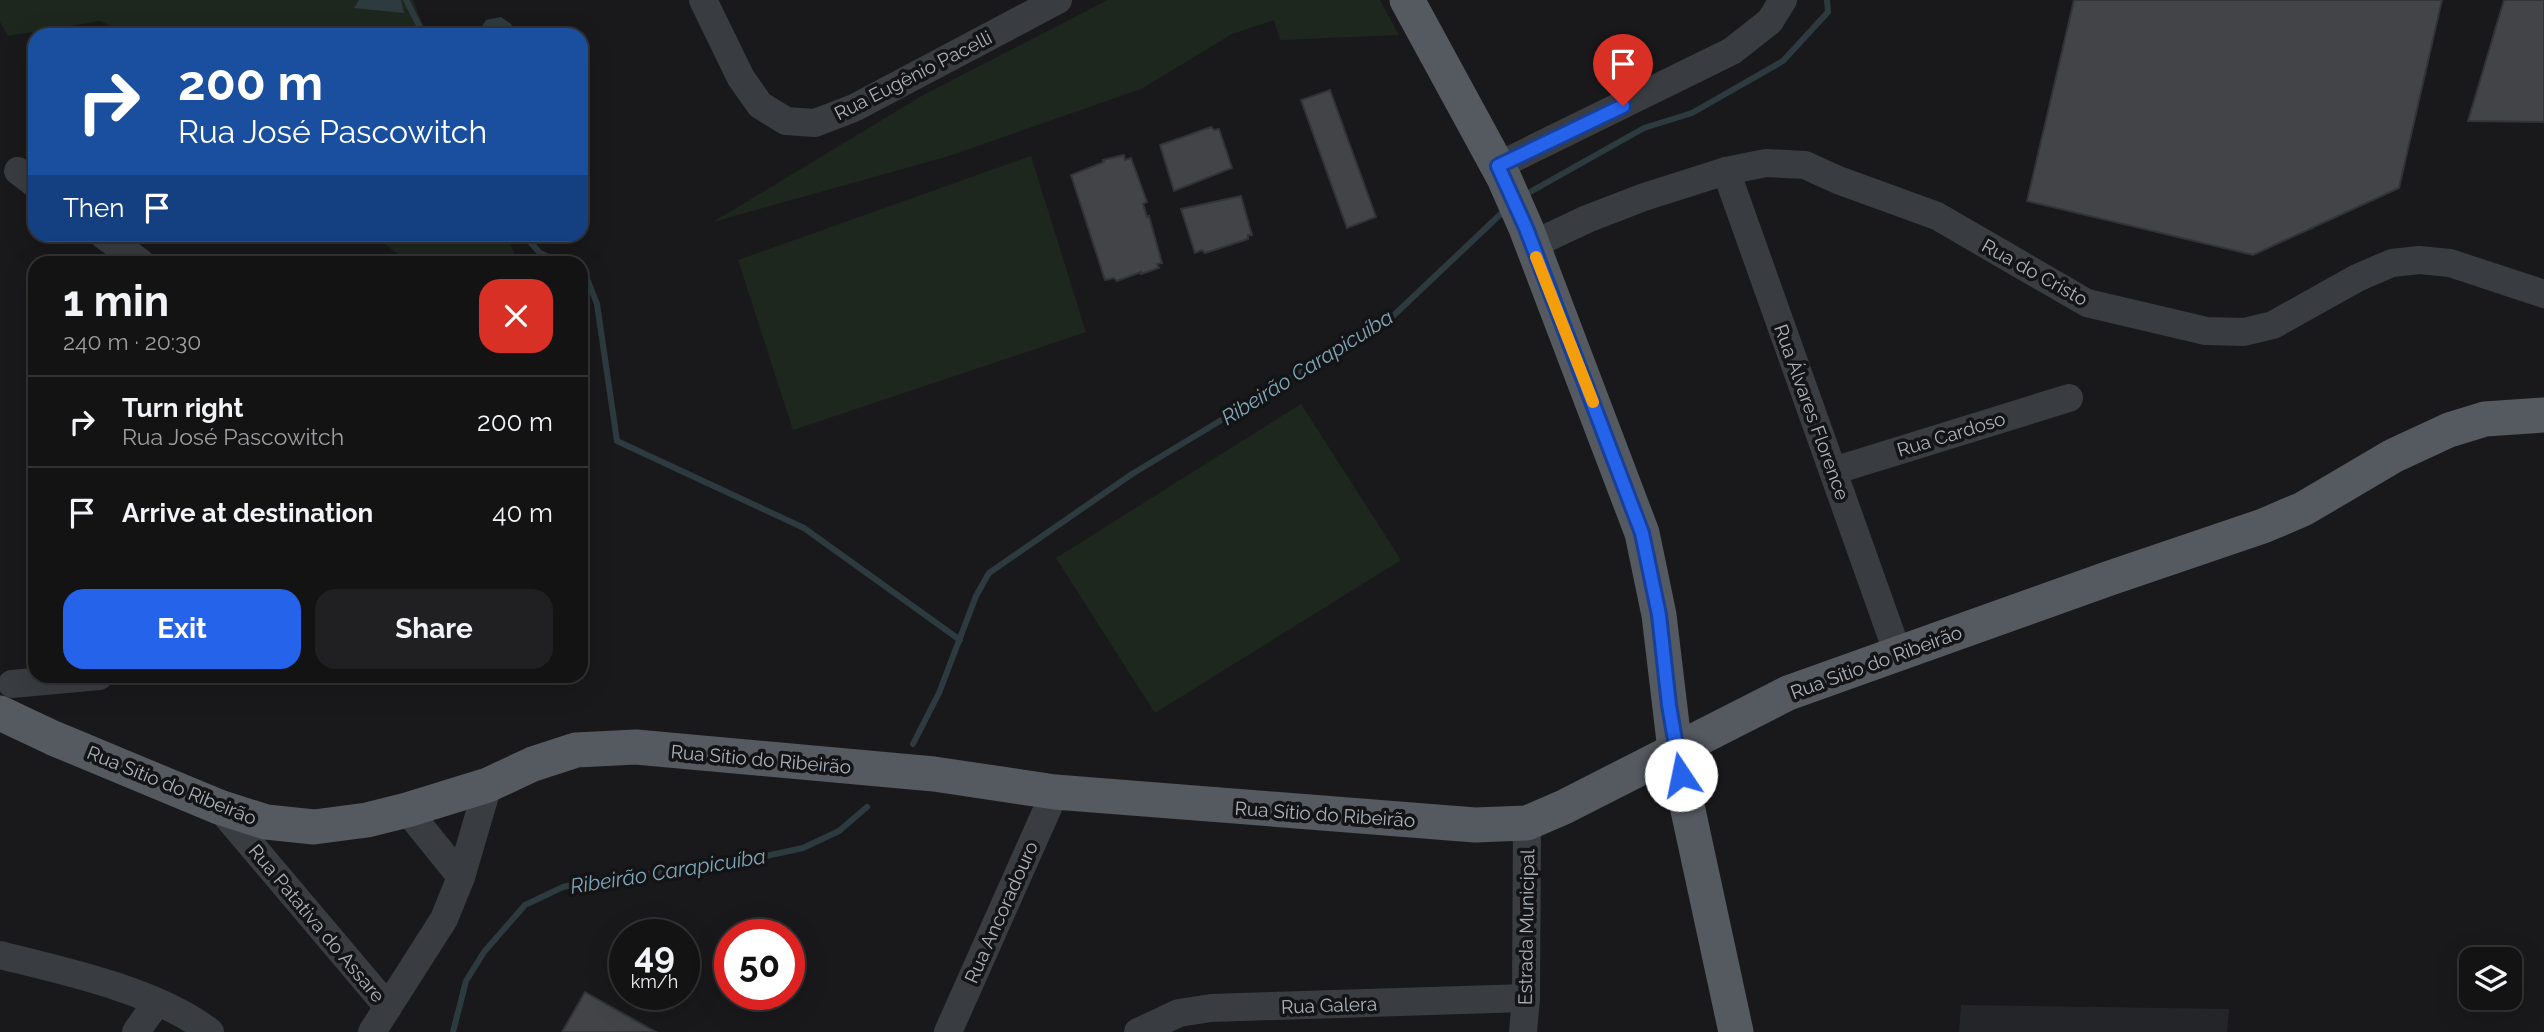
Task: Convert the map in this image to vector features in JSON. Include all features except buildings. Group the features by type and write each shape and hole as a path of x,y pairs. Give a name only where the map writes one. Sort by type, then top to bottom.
{"main road":[{"path":"1408,0 1501,172 1529,236 1642,533 1659,615 1675,750 1736,1032"},
{"name":"Rua Sítio do Ribeirão","path":"4,689 53,738 219,807 266,822 314,827 367,820 407,810 488,785 533,764 576,750 636,747 934,774 1055,792 1373,818 1475,824 1527,823 1564,807 1788,693 2263,526 2303,509 2418,443 2449,429 2485,419 2544,415"}],"street":[{"name":"Rua Eugênio Pacelli","path":"703,0 741,78 760,105 786,121 815,123 854,108 1058,0"},
{"path":"1501,172 1732,51 1770,21 1783,0"},
{"name":"Rua do Cristo","path":"1529,236 1726,171 1766,163 1805,164 1838,180 1937,216 2087,303 2206,331 2244,332 2273,325 2357,278 2392,263 2419,260 2450,263 2544,295"},
{"name":"Rua Álvares Florence","path":"1726,171 1898,654"},
{"path":"113,242 132,256"},
{"name":"Rua Cardoso","path":"1833,471 2069,398"},
{"path":"4,689 48,683"},
{"path":"372,1032 444,919 461,877 488,785"},
{"name":"Rua Ancoradouro","path":"948,1032 1055,792"},
{"name":"Rua Patativa do Assare","path":"219,807 388,1007"},
{"path":"407,810 461,877"},
{"name":"Estrada Municipal","path":"1523,1032 1526,998 1527,823"},
{"path":"0,956 43,966 157,1002 210,1032"},
{"name":"Rua Galera","path":"1138,1032 1179,1013 1211,1009 1526,998"},
{"path":"136,1032 157,1002"}],"shaded area":[{"path":"0,0 413,0 424,28 116,28 100,21 57,28 28,28 28,33 8,36 0,22"},
{"path":"359,0 401,0 404,13 354,8"},
{"path":"1108,0 1380,0 1399,35 1280,40 1274,20 1232,34 1141,89 949,156 713,222 925,94"},
{"path":"501,17 513,28 481,28 486,20"},
{"path":"1031,156 1086,332 793,430 738,260"},
{"path":"382,242 510,242 516,256 400,256"},
{"path":"1301,404 1401,560 1155,713 1056,558"},
{"path":"1961,1005 2229,1009 2227,1032 1959,1032"}],"waterway":[{"path":"406,0 420,28"},
{"name":"Ribeirão Carapicuíba","path":"1523,196 1644,128 1692,113 1783,61 1828,12 1827,0"},
{"name":"Ribeirão Carapicuíba","path":"913,744 939,693 976,596 989,573 1132,474 1392,317 1506,209"},
{"path":"530,242 546,256"},
{"path":"588,281 597,304 617,441 804,528 960,640"},
{"name":"Ribeirão Carapicuíba","path":"453,1032 466,981 484,952 525,905 563,887 599,879 715,867 803,848 839,831 867,807"}],"slow traffic":[{"path":"1536,257 1593,402"}],"route":[{"path":"1623,106 1498,166 1526,228 1642,533 1659,615 1675,750 1681,775"}]}
